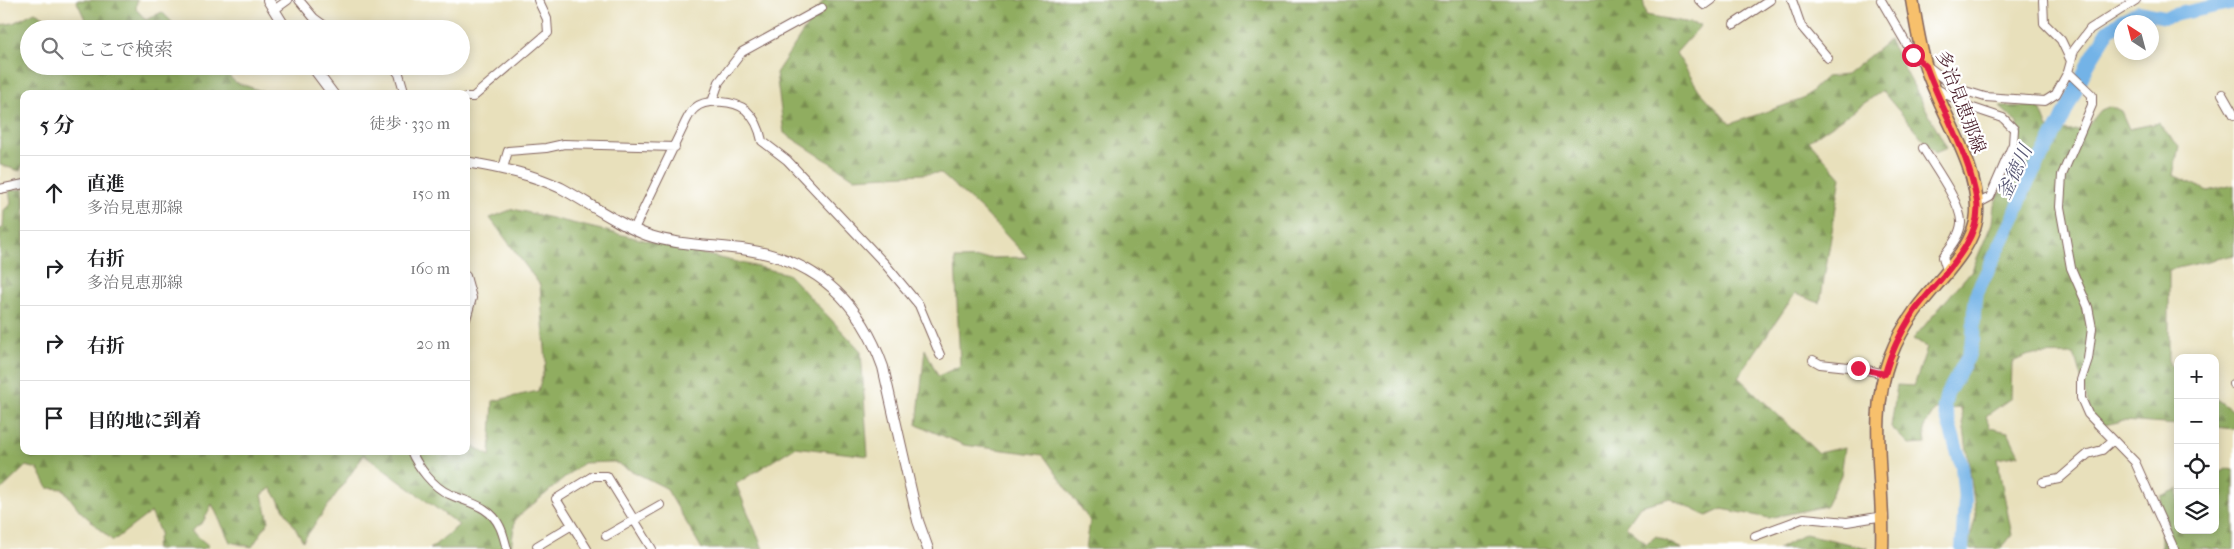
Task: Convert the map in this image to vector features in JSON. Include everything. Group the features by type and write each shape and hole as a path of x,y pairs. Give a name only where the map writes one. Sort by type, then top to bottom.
{"main road":[{"name":"多治見恵那線","path":"1882,549 1884,516 1877,425 1885,374 1890,357 1903,330 1964,248 1974,229 1977,204 1968,166 1933,87 1926,66 1912,0"}],"street":[{"path":"268,0 280,20"},
{"path":"274,10 288,0"},
{"path":"298,0 317,20"},
{"path":"470,97 473,97 548,33 547,20 538,0"},
{"path":"1699,0 1704,5 1711,0"},
{"path":"1734,24 1770,0"},
{"path":"1792,0 1800,26 1828,58"},
{"path":"1881,0 1913,55 1948,82 1985,97 2046,101 2056,94 2068,72 2074,50 2090,29 2136,0"},
{"path":"2043,0 2044,24 2061,40 2071,62"},
{"path":"712,102 719,82 742,52 822,8"},
{"path":"2068,72 2076,77 2092,95 2092,105 2062,175 2060,206 2071,268 2088,307 2092,328 2088,359 2081,380 2081,398 2088,414 2135,462 2174,549"},
{"path":"319,75 330,90"},
{"path":"399,75 403,90"},
{"path":"1933,87 1970,107 2003,118 2014,129 2013,144 1990,197 1977,204"},
{"path":"2222,94 2234,115"},
{"path":"634,229 686,121 695,108 712,102 745,109 761,132 762,141 787,160 885,264 919,305 940,355"},
{"path":"503,168 508,151 546,148 564,144 675,147"},
{"path":"1923,148 1960,210 1961,224 1956,239 1943,257 1947,270"},
{"path":"470,163 520,172 560,188 634,229 649,235 686,243 778,256 800,265 818,276 851,304 869,331 883,367 918,521 928,549"},
{"path":"0,189 20,185"},
{"path":"470,291 472,298 470,305"},
{"path":"1813,360 1820,364 1858,368 1885,374"},
{"path":"2043,482 2059,479 2088,454 2102,450 2113,440"},
{"path":"413,455 417,463 448,494 475,503 488,512 500,526 507,549"},
{"path":"587,549 556,500 592,476 607,476 652,549"},
{"path":"606,536 660,505"},
{"path":"1755,536 1804,518 1847,522 1884,516"},
{"path":"537,546 572,525"}],"green space":[{"path":"76,0 137,0 136,9 146,20 83,20 85,19"},
{"path":"824,0 1643,0 1646,15 1701,25 1676,53 1699,90 1730,124 1803,99 1826,77 1846,75 1889,40 1947,148 1935,153 1882,91 1809,141 1841,177 1820,303 1795,294 1738,377 1818,453 1845,447 1841,475 1826,506 1769,518 1722,509 1707,516 1670,498 1640,506 1626,526 1647,544 1656,536 1682,549 1086,549 1090,521 1043,455 964,445 917,425 925,349 938,376 960,366 955,259 1027,257 981,209 940,173 854,178 784,133 776,73"},
{"path":"35,12 50,20 20,20 20,75 228,75 235,82 258,90 20,90 20,171 0,165 0,25 13,23"},
{"path":"162,12 170,20 146,20"},
{"path":"2039,106 2048,128 2069,131 2085,129 2101,110 2111,106 2121,111 2129,129 2158,123 2179,146 2173,175 2208,191 2234,185 2234,255 2169,270 2169,364 2174,368 2174,425 2123,421 2095,427 2074,354 2029,355 2012,362 2011,398 1986,416 1990,428 2008,432 2019,455 1997,459 2012,535 2001,549 1967,549 1976,515 1961,408 1935,410 1924,427 1926,444 1909,445 1891,427 1897,385 1914,386 1927,348 1913,339 1972,270 1992,223 1994,205 2020,150 2018,123 2000,107"},
{"path":"20,189 20,455 364,455 303,541 271,488 262,495 269,521 252,547 230,542 212,504 203,522 191,531 209,546 203,549 155,549 160,533 151,512 113,541 80,511 63,489 48,488 38,469 26,466 0,491 0,229 3,228 4,210 11,204 9,190"},
{"path":"513,209 788,274 861,351 868,456 795,447 736,484 763,549 702,549 666,488 614,462 583,463 515,519 511,549 430,549 459,525 364,455 470,455 470,444 490,456 493,401 538,391 546,362 540,285 490,218"},
{"path":"2219,401 2234,412 2234,429 2219,427"},
{"path":"2229,468 2234,469 2234,549 2161,549 2161,496 2174,491 2174,534 2219,534 2219,472"},
{"path":"1805,534 1868,548 1868,549 1778,549"}],"waterway":[{"name":"釜徳川","path":"1962,549 1965,500 1962,467 1944,407 1947,394 1968,357 1973,340 1977,292 2013,219 2026,185 2060,124 2088,64 2108,31 2122,20 2139,12 2165,17 2234,2"}],"route":[{"path":"1858,368 1885,374 1890,357 1903,330 1916,310 1964,248 1974,229 1977,216 1977,204 1968,166 1933,87 1926,66 1913,55"}]}
